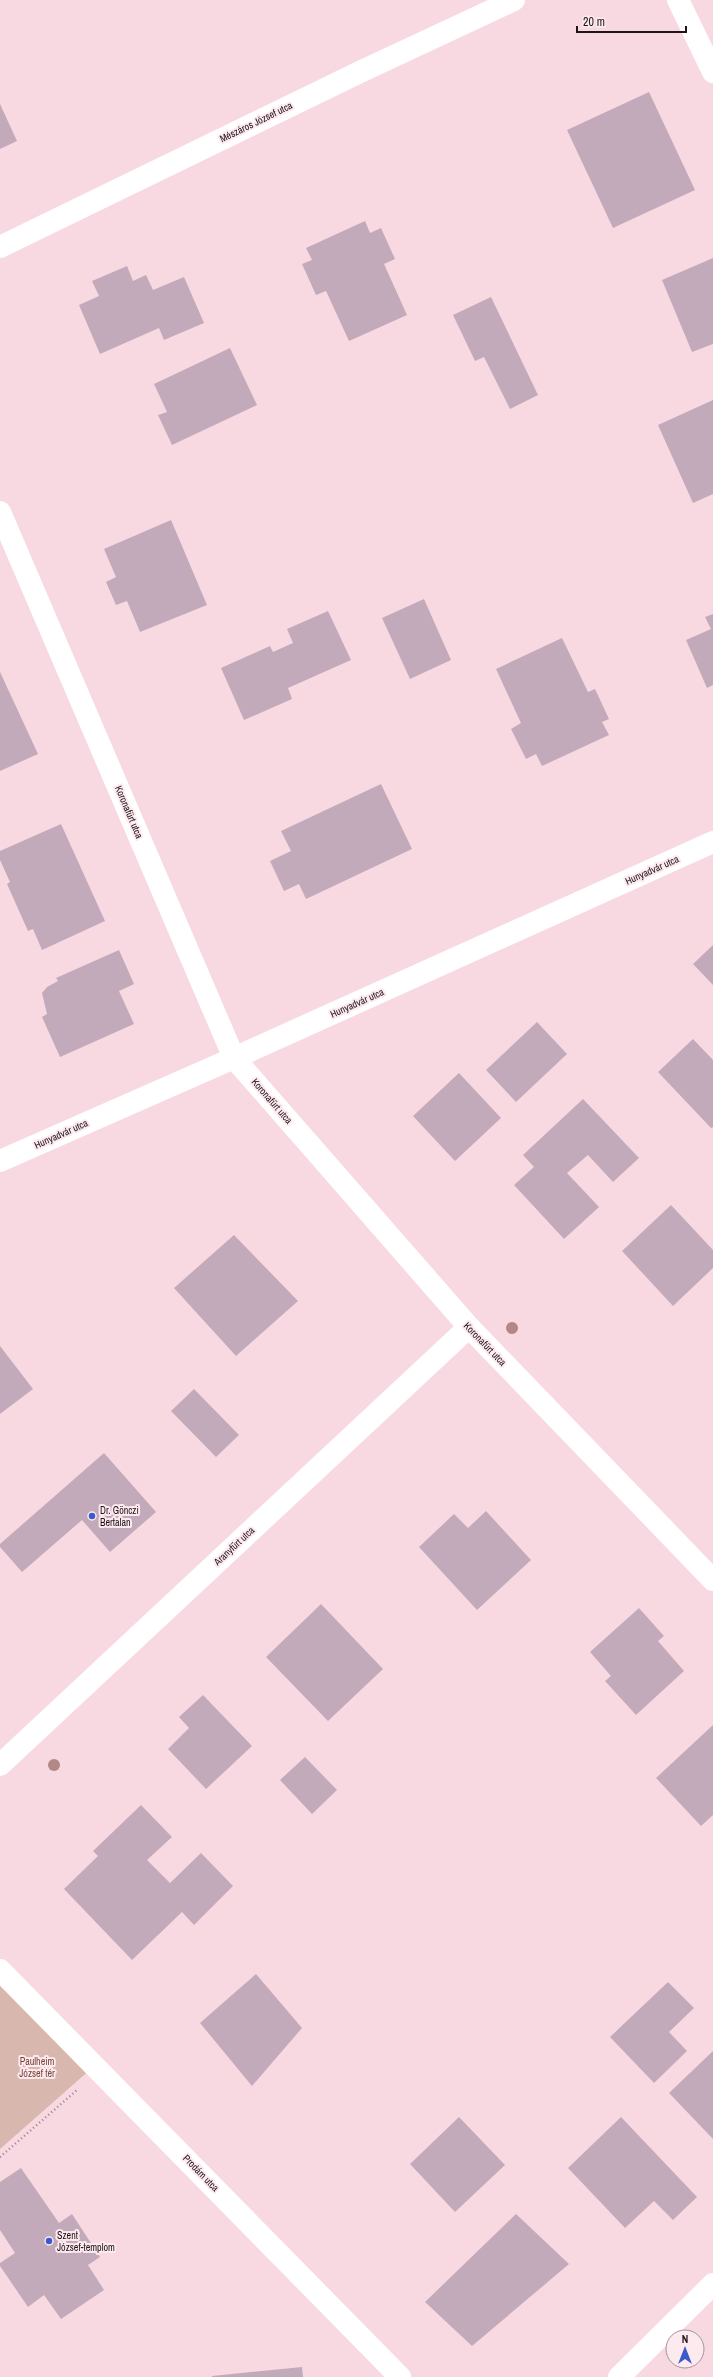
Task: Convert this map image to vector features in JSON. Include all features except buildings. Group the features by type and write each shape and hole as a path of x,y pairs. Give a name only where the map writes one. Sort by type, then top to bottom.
{"street":[{"name":"Mészáros József utca","path":"0,247 362,71 514,0"},
{"path":"678,0 713,72"},
{"name":"Koronafürt utca","path":"0,512 234,1058 469,1327 713,1580"},
{"name":"Hunyadvár utca","path":"0,1161 234,1058 713,842"},
{"name":"Aranyfürt utca","path":"0,1766 469,1327"},
{"name":"Prodám utca","path":"0,1970 100,2070 400,2377"},
{"path":"619,2377 713,2284"}],"path":[{"path":"0,2157 100,2070"}],"green space":[{"name":"Paulheim József tér","path":"0,1974 92,2068 0,2149"}],"place":[{"name":"Dr. Gönczi Bertalan","path":"92,1516"},
{"name":"Szent József-templom","path":"49,2241"}]}
